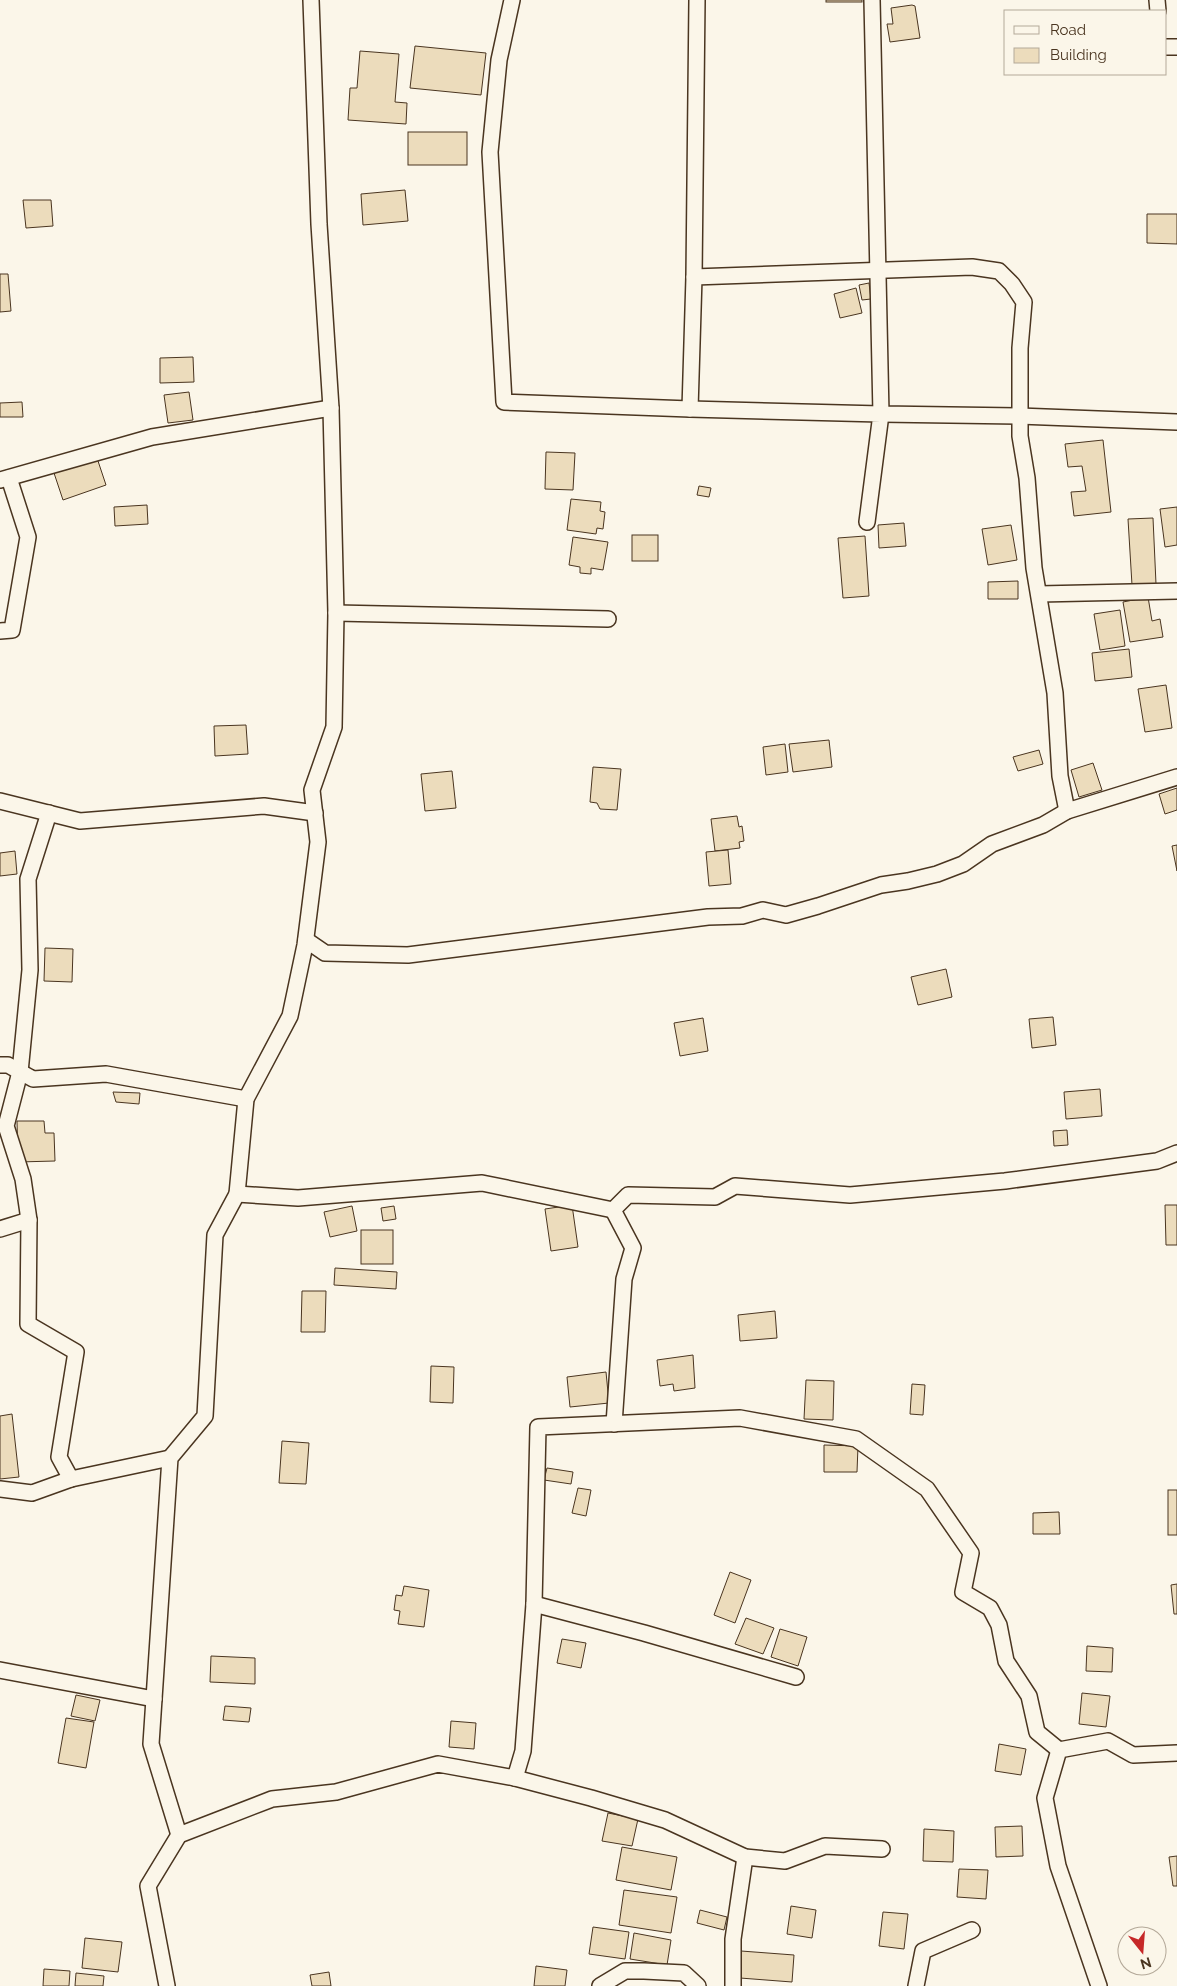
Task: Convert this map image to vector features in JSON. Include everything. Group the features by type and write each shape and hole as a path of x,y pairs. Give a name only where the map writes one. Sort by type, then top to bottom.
{"street":[{"path":"179,1835 151,1744 170,1458 205,1416 215,1235 237,1194 246,1099 290,1016 306,940 318,842 312,790 334,727 336,613 331,408 319,224 311,0"},
{"path":"512,0 498,60 490,152 504,402 1177,422"},
{"path":"690,409 694,277 697,0"},
{"path":"867,522 881,414 872,0"},
{"path":"694,277 972,267 999,271 1012,284 1024,302 1020,348 1020,436 1027,478 1034,568 1055,693 1060,776 1067,812"},
{"path":"0,630 12,630 28,537 5,479 152,437 331,408"},
{"path":"1039,594 1177,591"},
{"path":"336,613 608,618"},
{"path":"306,940 325,953 408,955 708,917 742,916 763,910 786,915 882,884 908,881 937,874 963,864 992,844 1043,825 1067,812 1177,778"},
{"path":"0,801 80,821 264,806 315,813"},
{"path":"49,813 28,879 30,970 20,1072 6,1126 23,1179 29,1220 28,1324 76,1352 58,1457 72,1479"},
{"path":"0,1065 8,1065 33,1079 106,1074 246,1099"},
{"path":"613,1210 628,1195 715,1197 735,1186 850,1194 1005,1181 1157,1161 1177,1153"},
{"path":"237,1194 298,1198 482,1183 613,1210"},
{"path":"613,1210 633,1248 624,1279 614,1424"},
{"path":"0,1229 29,1220"},
{"path":"515,1778 523,1751 534,1604 538,1427 740,1418 856,1439 927,1489 971,1553 963,1592 990,1608 999,1625 1006,1661 1029,1696 1037,1732 1059,1750 1108,1741 1133,1754 1177,1753"},
{"path":"0,1489 32,1493 72,1479 170,1458"},
{"path":"534,1604 796,1677"},
{"path":"0,1670 154,1699"},
{"path":"1059,1750 1045,1798 1058,1866 1098,1986"},
{"path":"167,1986 148,1886 179,1835 272,1799 336,1792 438,1764 515,1778 665,1820 745,1857 785,1862 825,1846 882,1849"},
{"path":"733,1986 733,1939 745,1857"},
{"path":"916,1986 923,1951 972,1930"},
{"path":"600,1986 625,1971 644,1971 684,1973 698,1986"}],"building":[{"path":"826,0 862,0 862,2 826,2"},
{"path":"915,6 920,38 890,42 887,24 893,24 891,8"},
{"path":"415,46 486,53 481,95 410,88"},
{"path":"360,51 399,54 395,102 407,103 406,124 348,120 350,88 357,88"},
{"path":"408,132 467,132 467,165 408,165"},
{"path":"405,190 408,221 363,225 361,194"},
{"path":"23,200 51,200 53,226 26,228"},
{"path":"1147,214 1177,214 1177,244 1147,243"},
{"path":"0,274 8,274 11,311 0,312"},
{"path":"869,283 871,299 862,300 859,285"},
{"path":"856,288 862,313 840,318 834,294"},
{"path":"193,357 194,382 160,383 160,358"},
{"path":"189,392 193,420 168,423 164,395"},
{"path":"22,402 23,417 0,417 0,403"},
{"path":"1103,440 1111,512 1074,516 1071,492 1086,491 1082,466 1068,467 1065,444"},
{"path":"546,452 575,453 573,490 545,489"},
{"path":"97,458 106,485 63,500 54,473"},
{"path":"699,486 711,488 709,497 697,495"},
{"path":"571,499 601,502 600,511 605,512 603,529 597,528 596,534 567,530"},
{"path":"147,505 148,524 115,526 114,507"},
{"path":"1177,507 1177,545 1165,547 1160,509"},
{"path":"1153,518 1156,584 1132,585 1128,519"},
{"path":"904,523 906,546 879,548 878,525"},
{"path":"1011,525 1017,560 988,565 982,529"},
{"path":"632,535 658,535 658,561 632,561"},
{"path":"865,536 869,596 843,598 838,538"},
{"path":"573,537 608,542 603,570 591,568 591,574 580,573 580,567 569,565"},
{"path":"1018,581 1018,599 988,599 988,582"},
{"path":"1148,597 1152,621 1160,619 1163,637 1130,642 1123,602"},
{"path":"1120,610 1125,646 1100,650 1094,614"},
{"path":"1129,649 1132,677 1095,681 1092,653"},
{"path":"1166,685 1172,728 1145,732 1138,689"},
{"path":"246,725 248,754 215,756 214,726"},
{"path":"829,740 832,767 793,772 789,744"},
{"path":"785,744 788,772 766,775 763,747"},
{"path":"1039,750 1043,764 1018,771 1013,757"},
{"path":"1093,763 1102,790 1079,797 1071,770"},
{"path":"593,767 621,769 617,810 600,809 597,803 590,802"},
{"path":"452,771 456,808 425,811 421,774"},
{"path":"1177,788 1177,810 1165,814 1159,794"},
{"path":"737,816 739,827 742,826 744,841 739,842 740,848 715,851 711,819"},
{"path":"1177,845 1177,871 1172,846"},
{"path":"728,850 731,884 709,886 706,852"},
{"path":"15,851 17,874 0,876 0,853"},
{"path":"45,948 73,949 72,982 44,981"},
{"path":"946,969 952,997 918,1005 911,977"},
{"path":"1053,1017 1056,1045 1032,1048 1029,1019"},
{"path":"703,1018 708,1051 680,1056 674,1023"},
{"path":"1100,1089 1102,1116 1066,1119 1064,1092"},
{"path":"113,1092 140,1093 139,1104 116,1102"},
{"path":"17,1121 44,1121 45,1133 54,1133 55,1161 18,1162"},
{"path":"1067,1130 1068,1145 1054,1146 1053,1131"},
{"path":"572,1205 578,1247 551,1251 545,1209"},
{"path":"1165,1205 1177,1205 1177,1245 1166,1245"},
{"path":"352,1206 357,1231 330,1237 324,1212"},
{"path":"394,1206 396,1219 383,1221 381,1208"},
{"path":"361,1230 393,1230 393,1264 361,1264"},
{"path":"335,1268 397,1272 396,1289 334,1285"},
{"path":"302,1291 326,1291 325,1332 301,1332"},
{"path":"775,1311 777,1338 740,1341 738,1315"},
{"path":"693,1355 695,1388 674,1391 673,1384 660,1386 657,1360"},
{"path":"431,1366 454,1367 453,1403 430,1402"},
{"path":"606,1372 609,1403 570,1407 567,1377"},
{"path":"806,1380 834,1381 833,1420 804,1419"},
{"path":"912,1384 925,1385 923,1415 910,1414"},
{"path":"12,1414 19,1477 0,1479 0,1416"},
{"path":"282,1441 309,1443 306,1484 279,1483"},
{"path":"824,1445 858,1446 857,1472 824,1472"},
{"path":"547,1468 573,1472 571,1484 544,1480"},
{"path":"578,1488 591,1490 586,1516 572,1513"},
{"path":"1168,1490 1177,1490 1177,1535 1168,1535"},
{"path":"1059,1512 1060,1534 1033,1534 1033,1513"},
{"path":"730,1572 751,1580 735,1623 714,1615"},
{"path":"1177,1584 1177,1614 1174,1614 1171,1585"},
{"path":"404,1586 429,1590 424,1627 398,1624 400,1611 394,1610 396,1595 402,1596"},
{"path":"746,1618 774,1628 763,1654 735,1644"},
{"path":"780,1629 807,1637 798,1666 771,1657"},
{"path":"562,1639 586,1643 581,1668 557,1663"},
{"path":"1087,1646 1113,1648 1112,1672 1086,1671"},
{"path":"211,1656 255,1658 255,1684 210,1682"},
{"path":"1082,1693 1110,1696 1106,1727 1079,1724"},
{"path":"76,1695 100,1700 95,1721 71,1716"},
{"path":"225,1706 251,1708 249,1722 223,1720"},
{"path":"66,1718 94,1722 86,1768 58,1763"},
{"path":"451,1721 476,1723 474,1749 449,1747"},
{"path":"999,1744 1026,1749 1021,1775 995,1771"},
{"path":"608,1813 638,1819 632,1846 602,1841"},
{"path":"1022,1826 1023,1856 996,1857 995,1827"},
{"path":"924,1829 954,1831 953,1862 923,1861"},
{"path":"622,1847 677,1857 671,1890 616,1880"},
{"path":"1177,1856 1177,1886 1173,1886 1169,1857"},
{"path":"959,1869 988,1870 986,1899 957,1897"},
{"path":"624,1890 677,1897 671,1933 619,1925"},
{"path":"791,1906 816,1910 812,1938 787,1934"},
{"path":"700,1910 727,1917 724,1930 697,1923"},
{"path":"883,1912 908,1914 904,1949 879,1946"},
{"path":"593,1927 629,1932 625,1959 589,1954"},
{"path":"634,1933 671,1940 667,1965 630,1959"},
{"path":"85,1938 122,1942 118,1972 82,1968"},
{"path":"741,1951 794,1955 792,1982 740,1978"},
{"path":"536,1966 567,1970 565,1986 534,1986"},
{"path":"44,1969 70,1971 69,1986 43,1986"},
{"path":"329,1972 331,1986 312,1986 310,1975"},
{"path":"76,1973 104,1976 103,1986 75,1986"}]}
